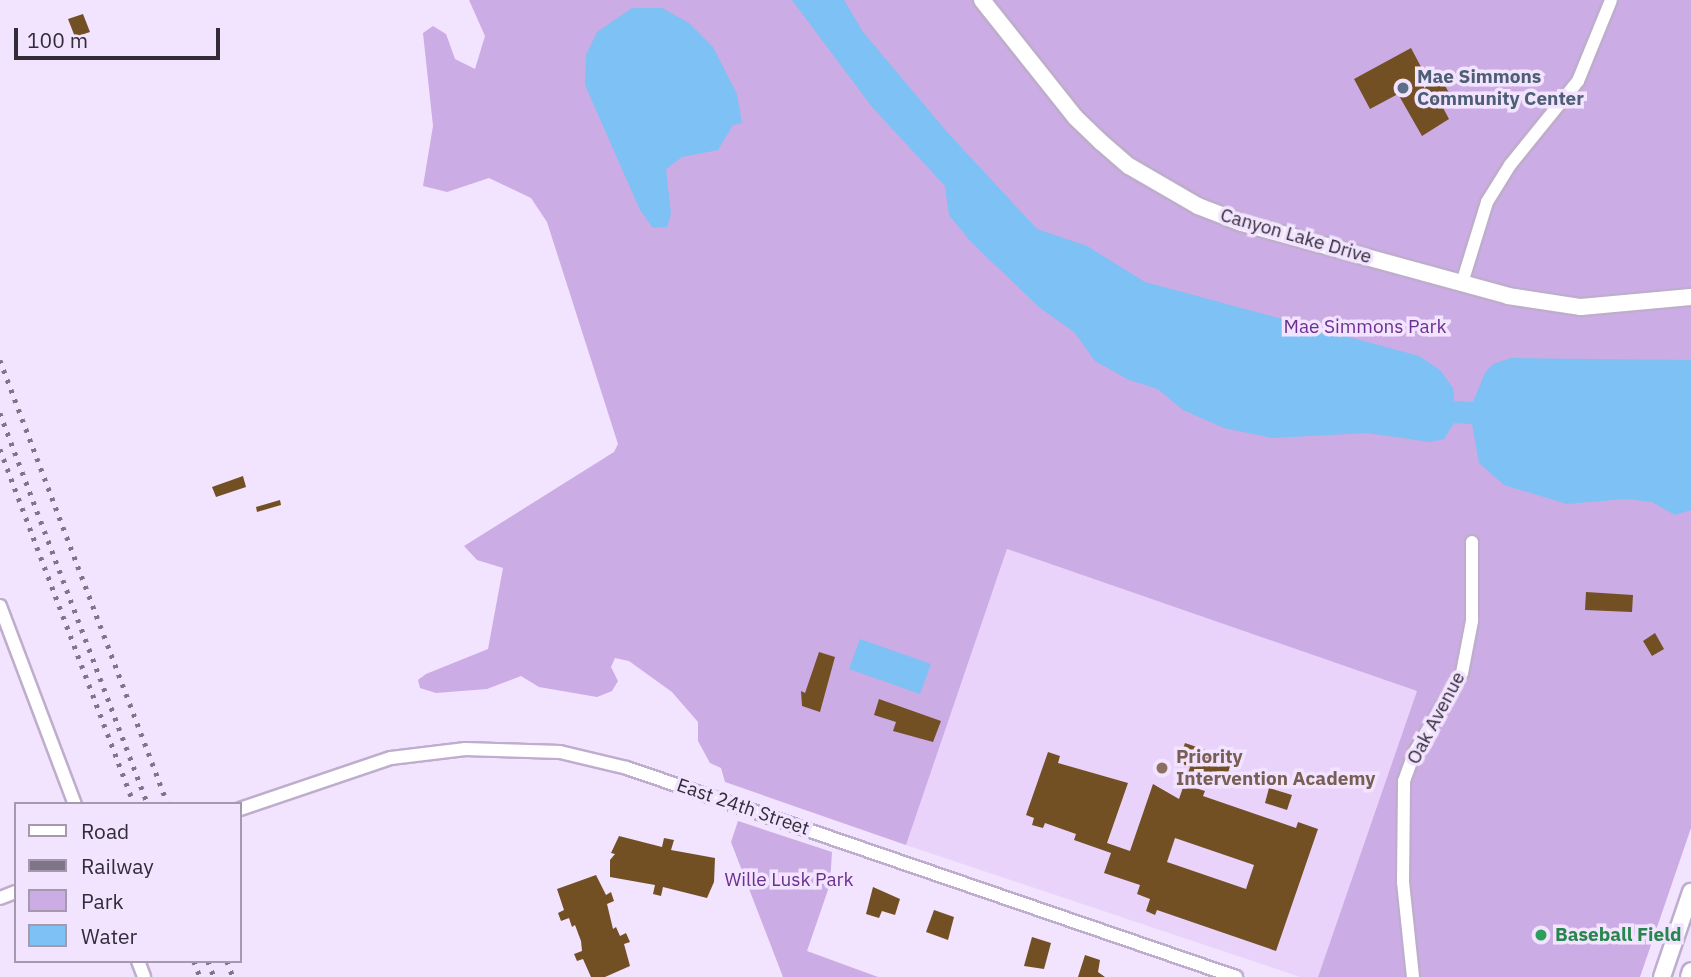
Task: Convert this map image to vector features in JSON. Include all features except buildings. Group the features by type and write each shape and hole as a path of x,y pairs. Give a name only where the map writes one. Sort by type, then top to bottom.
{"street":[{"name":"Canyon Lake Drive","path":"982,0 1075,117 1129,166 1160,186 1242,223 1508,296 1581,307 1691,297"},
{"path":"1462,283 1487,202 1510,165 1578,81 1611,0"},
{"name":"Oak Avenue","path":"1413,977 1403,882 1404,781 1414,753 1462,673 1472,621 1472,542"},
{"path":"0,606 74,802"},
{"name":"East 24th Street","path":"242,808 326,777 426,752 496,748 560,752 627,768 1236,977"},
{"path":"1662,977 1691,892"},
{"path":"1689,977 1691,971"}],"shaded area":[{"name":"Priority Intervention Academy","path":"1007,549 1418,691 1318,977 1300,977 906,845"}],"green space":[{"name":"Mae Simmons Park","path":"469,0 1691,0 1691,828 1640,977 1318,977 1417,691 1007,549 906,845 725,782 721,768 710,763 698,741 698,722 672,692 629,661 615,658 611,667 618,681 612,691 597,697 539,687 521,676 487,689 436,693 420,688 418,680 426,674 488,649 503,568 477,560 464,546 614,452 618,444 547,222 531,198 489,178 447,192 423,186 433,126 423,33 433,26 446,34 455,59 475,69 485,36"},
{"name":"Wille Lusk Park","path":"738,821 832,852 830,884 807,951 878,977 783,977 731,842"}],"water":[{"path":"792,0 844,0 863,32 948,133 1037,229 1087,246 1145,282 1419,356 1440,370 1453,388 1454,401 1473,402 1485,373 1493,364 1511,358 1691,360 1691,510 1675,515 1652,502 1626,499 1567,504 1504,485 1479,463 1472,424 1454,423 1444,439 1430,442 1367,433 1272,438 1224,428 1183,410 1158,389 1129,380 1095,361 1074,332 1040,308 971,242 949,215 945,186 872,107"},
{"path":"632,8 662,8 689,23 713,47 737,94 742,123 733,125 718,150 682,157 666,169 671,214 667,227 653,228 640,210 585,85 586,55 597,32"},
{"path":"860,639 931,664 920,694 849,669"}],"railway":[{"path":"0,360 167,802"},
{"path":"0,413 147,802"},
{"path":"0,449 133,802"},
{"path":"195,963 200,977"},
{"path":"209,963 214,977"},
{"path":"228,963 233,977"}],"place":[{"name":"Mae Simmons Community Center","path":"1403,88"},
{"name":"Priority Intervention Academy","path":"1162,768"},
{"name":"Baseball Field","path":"1541,935"}]}
